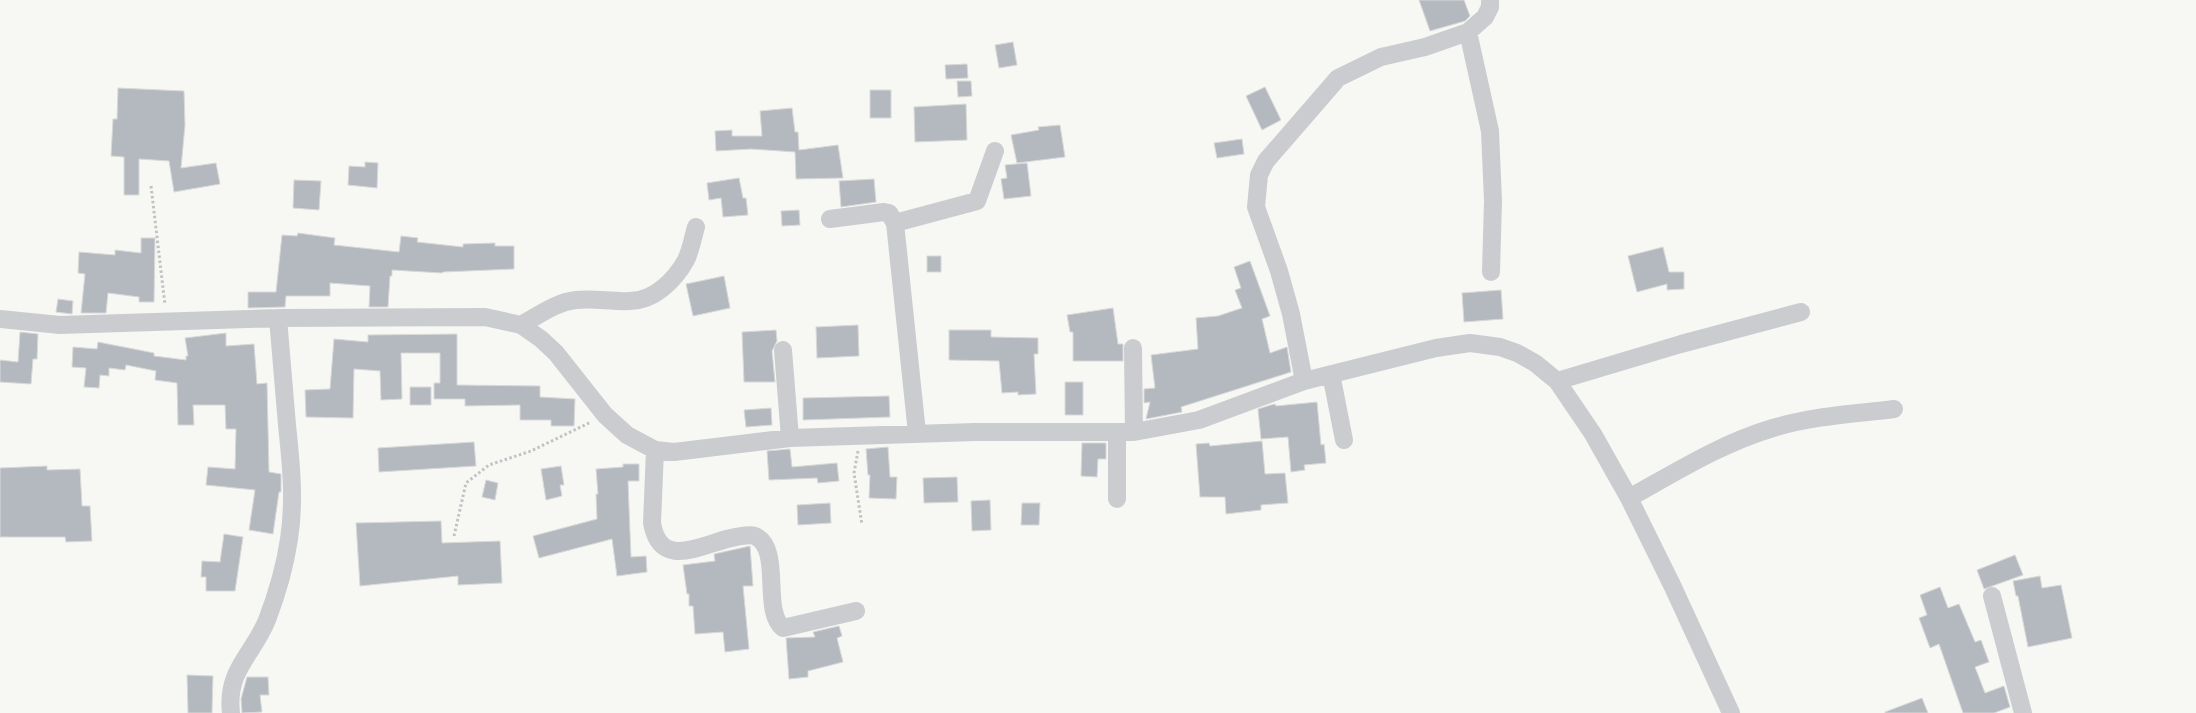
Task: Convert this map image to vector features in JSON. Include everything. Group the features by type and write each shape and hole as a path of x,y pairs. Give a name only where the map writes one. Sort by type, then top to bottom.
{"street":[{"path":"1304,381 1282,279 1256,207 1259,175 1266,161 1338,78 1381,57 1426,47 1468,32 1485,18 1490,7 1490,0"},
{"path":"1468,32 1490,131 1493,201 1492,272"},
{"path":"895,223 977,201 995,151"},
{"path":"830,219 884,212 889,213 895,223 916,434"},
{"path":"520,325 557,305 574,300 596,299 631,302 647,297 662,289 675,276 687,258 696,227"},
{"path":"1557,381 1681,344 1801,312"},
{"path":"0,319 60,325 278,318 484,316 520,325 541,339 556,354 605,415 627,435 654,450 674,452 790,438 916,434 1134,432 1199,420 1304,381 1436,348 1470,344 1500,347 1534,362 1557,381 1594,434 1629,498 1731,713"},
{"path":"231,713 231,686 237,669 266,622 280,578 289,539 292,470 278,318"},
{"path":"1133,348 1134,432"},
{"path":"783,350 790,438"},
{"path":"1331,374 1344,440"},
{"path":"1629,498 1730,444 1774,428 1807,420 1894,409"},
{"path":"1117,432 1117,499"},
{"path":"654,450 652,523 654,534 666,549 674,552 683,552 729,538 754,536 760,540 768,555 775,619 783,628 856,611"},
{"path":"1992,596 2023,713"}],"path":[{"path":"150,186 167,323"},
{"path":"454,536 466,483 489,465 531,451 605,415"},
{"path":"861,436 854,473 862,525"}],"building":[{"path":"1419,0 1464,0 1470,16 1465,21 1430,31"},
{"path":"1013,42 1017,65 999,68 995,45"},
{"path":"967,64 968,78 946,79 945,65"},
{"path":"957,81 971,81 972,96 958,97"},
{"path":"1265,87 1281,120 1262,130 1246,96"},
{"path":"118,88 184,91 185,125 181,168 216,163 220,184 174,192 169,161 139,159 139,195 124,195 124,157 111,156 113,119 117,119"},
{"path":"870,90 891,90 891,118 870,118"},
{"path":"966,104 967,140 915,142 914,107"},
{"path":"792,108 795,132 798,132 799,150 838,145 843,178 796,179 795,152 751,149 716,151 715,131 732,130 732,136 762,136 760,111"},
{"path":"1060,125 1065,157 1017,163 1011,135 1039,130 1038,127"},
{"path":"1242,139 1244,154 1217,158 1214,143"},
{"path":"365,162 378,163 377,188 348,185 349,166 365,167"},
{"path":"1027,163 1031,196 1004,199 1001,179 1007,178 1005,165"},
{"path":"739,178 743,198 746,198 748,215 723,217 721,198 709,200 707,183"},
{"path":"874,179 876,202 841,207 839,181"},
{"path":"294,180 321,181 319,210 293,208"},
{"path":"799,210 800,225 782,226 781,211"},
{"path":"298,233 335,238 334,245 399,252 401,236 418,238 417,242 463,247 463,244 495,243 495,246 514,246 514,269 442,273 392,270 388,307 369,307 370,286 330,283 330,296 286,296 285,307 248,308 248,292 276,292 282,235 297,236"},
{"path":"141,238 155,238 154,302 139,302 139,297 108,293 106,313 81,313 85,274 78,273 79,252 115,255 115,250 141,253"},
{"path":"1663,247 1669,272 1684,272 1684,289 1667,290 1667,284 1637,292 1628,256"},
{"path":"927,256 941,256 941,272 927,272"},
{"path":"1250,261 1270,316 1262,319 1270,353 1287,347 1291,372 1181,407 1182,412 1146,419 1150,402 1144,403 1144,389 1155,388 1151,355 1198,349 1196,318 1218,316 1242,308 1235,290 1241,288 1234,267"},
{"path":"724,276 730,308 693,316 686,284"},
{"path":"1501,290 1503,319 1464,322 1462,293"},
{"path":"58,299 73,301 72,314 56,312"},
{"path":"1113,308 1118,344 1123,344 1123,361 1073,361 1073,332 1070,332 1067,315"},
{"path":"858,325 859,356 817,358 816,327"},
{"path":"776,330 777,341 772,351 775,382 744,382 742,332"},
{"path":"949,330 991,330 991,337 1038,338 1038,354 1034,354 1036,394 1018,395 1018,392 1002,393 999,361 949,360"},
{"path":"20,332 38,334 37,359 33,359 31,384 0,382 0,360 18,362"},
{"path":"226,333 226,346 254,344 257,384 267,383 269,472 281,474 281,492 279,492 273,534 249,530 255,490 206,485 208,467 235,469 236,429 226,429 225,405 193,405 194,425 178,425 177,383 155,380 156,371 126,365 125,370 109,368 109,376 100,375 99,388 84,387 86,368 72,367 73,347 97,349 98,342 154,353 154,356 186,360 186,356 188,356 185,338"},
{"path":"457,334 457,385 540,386 540,397 575,399 574,426 551,426 551,420 520,420 520,405 465,406 465,399 434,399 434,383 440,383 440,353 401,353 402,399 381,400 380,371 354,369 353,418 306,417 305,390 330,389 334,339 368,342 368,335"},
{"path":"1065,382 1083,382 1083,415 1065,415"},
{"path":"410,387 431,387 431,405 410,405"},
{"path":"889,396 890,417 803,420 803,398"},
{"path":"1317,402 1321,445 1324,444 1326,463 1304,465 1305,470 1291,472 1288,437 1261,439 1258,409 1275,404 1276,406"},
{"path":"771,408 772,425 746,427 744,410"},
{"path":"1262,441 1265,474 1285,473 1288,503 1261,505 1261,510 1226,514 1225,497 1200,497 1196,444 1209,443 1210,446"},
{"path":"474,442 476,466 379,472 378,448"},
{"path":"1082,443 1106,443 1106,459 1098,459 1097,477 1081,476"},
{"path":"888,447 890,477 897,477 896,499 869,498 870,475 868,475 866,449"},
{"path":"790,449 792,467 837,463 839,481 818,483 817,478 769,480 767,451"},
{"path":"623,464 639,464 639,481 628,481 631,557 646,556 647,572 617,576 612,539 539,558 533,536 597,519 596,469 623,467"},
{"path":"47,466 47,470 80,469 82,506 90,506 92,541 66,542 65,537 0,537 0,468"},
{"path":"561,466 564,485 560,485 562,496 546,500 541,469"},
{"path":"957,477 958,502 924,503 923,478"},
{"path":"486,480 498,483 495,500 482,497"},
{"path":"990,500 991,530 972,531 971,501"},
{"path":"830,503 831,523 798,525 797,505"},
{"path":"1022,503 1040,503 1039,525 1021,525"},
{"path":"441,521 442,543 500,541 502,583 458,585 458,576 360,586 356,523"},
{"path":"224,534 243,537 235,591 206,591 206,577 201,577 202,561 220,562"},
{"path":"750,546 753,586 743,586 749,649 725,652 723,632 695,634 693,606 689,606 689,594 687,594 683,565 715,561 714,554"},
{"path":"2015,555 2023,575 1984,589 1977,570"},
{"path":"2040,576 2042,588 2061,585 2072,638 2028,647 2018,596 2016,596 2013,581"},
{"path":"1940,587 1948,608 1959,604 1975,642 1981,640 1989,662 1975,667 1985,693 2004,686 2010,707 1994,713 1963,713 1939,644 1930,648 1919,618 1927,615 1920,595"},
{"path":"839,626 842,636 837,638 843,662 808,671 808,677 789,679 786,638 815,637 813,632"},
{"path":"187,675 213,676 212,713 188,713"},
{"path":"247,677 268,677 269,695 260,695 262,712 242,713 241,699"},
{"path":"1922,698 1928,713 1885,713 1885,712"}]}
